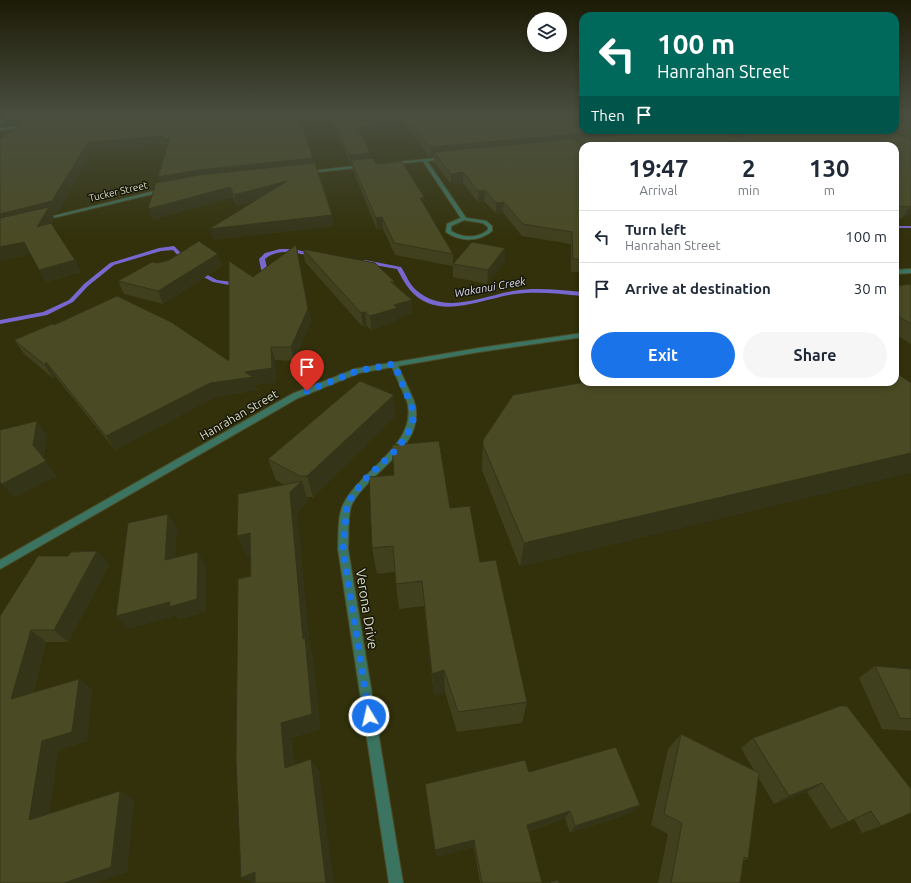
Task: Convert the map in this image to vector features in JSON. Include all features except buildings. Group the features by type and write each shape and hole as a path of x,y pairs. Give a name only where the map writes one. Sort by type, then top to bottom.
{"street":[{"path":"385,164 448,158"},
{"path":"424,160 464,219 484,222 490,227 490,230 483,236 470,238 456,236 448,231 449,225 464,219"},
{"path":"298,172 369,166"},
{"name":"Tucker Street","path":"37,220 166,190"},
{"path":"899,272 911,271"},
{"name":"Hanrahan Street","path":"0,565 295,396 357,371 479,350 579,336"},
{"name":"Verona Drive","path":"394,364 412,407 413,421 406,437 392,454 363,481 347,504 343,549 396,883"}],"waterway":[{"name":"Wakanui Creek","path":"899,227 911,227"},
{"name":"Wakanui Creek","path":"0,322 45,314 71,301 86,285 112,264 161,249 174,248 185,260"},
{"name":"Wakanui Creek","path":"265,278 262,259 273,251 286,250 314,255"},
{"name":"Wakanui Creek","path":"365,262 399,268 414,291 424,299 436,304 462,304 501,295 531,291 579,294"},
{"name":"Wakanui Creek","path":"198,272 215,281 240,285"}],"route":[{"path":"307,391 357,371 394,364 412,407 413,421 406,437 392,454 363,481 347,504 343,549 369,716"}]}
